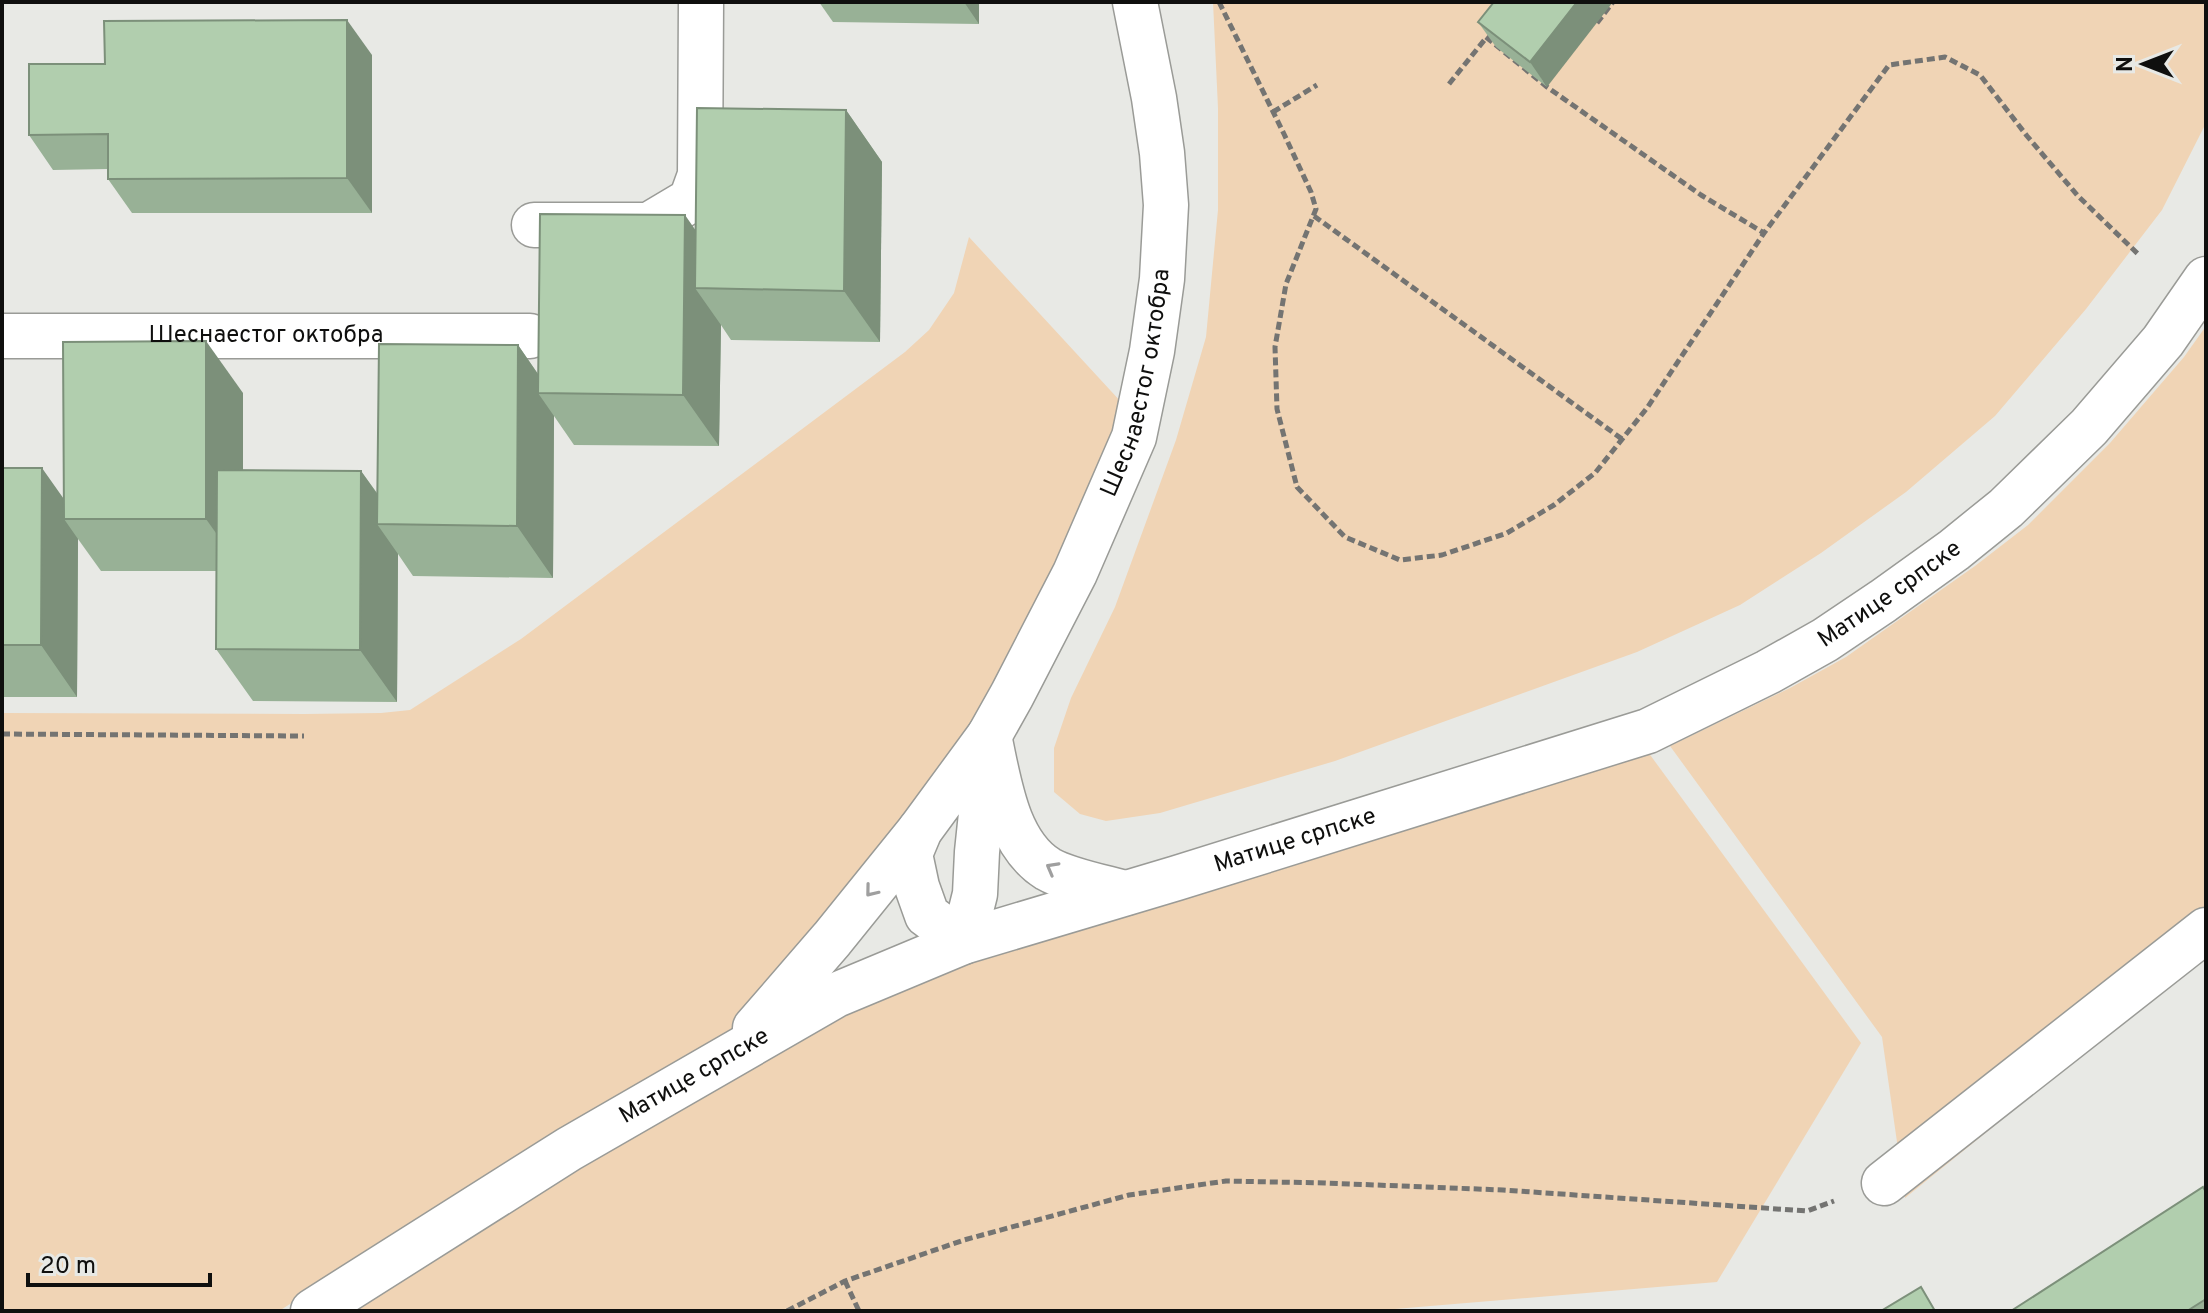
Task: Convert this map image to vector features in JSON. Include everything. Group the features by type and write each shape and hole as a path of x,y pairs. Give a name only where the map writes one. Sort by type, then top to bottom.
{"main road":[{"path":"534,225 649,225 691,200 700,175 701,2"},
{"name":"Шеснаестог октобра","path":"989,736 975,894 963,942 927,915 910,854 920,830 989,736 1075,573 1134,437 1152,351 1162,279 1166,205 1154,98 1135,2"},
{"name":"Матице српске","path":"313,1311 569,1149 836,995 963,942 1648,731 1717,699 1825,640 1954,550 2006,508 2089,427 2163,341 2206,279"},
{"name":"Шеснаестог октобра","path":"2,336 530,336"},
{"path":"989,736 1006,812 1032,855 1049,869 1125,893"},
{"path":"731,1056 832,939 920,830"},
{"path":"1884,1183 2206,930"}],"path":[{"path":"1219,2 1311,192 1316,209 1286,284 1275,347 1277,409 1297,487 1345,537 1400,560 1442,555 1507,533 1554,505 1595,473 1647,408 1764,233 1889,65 1945,57 1980,75 2068,184 2138,254"},
{"path":"1594,26 1613,2"},
{"path":"1449,84 1495,26"},
{"path":"1486,37 1547,87 1701,195 1764,233"},
{"path":"1273,112 1317,85"},
{"path":"1314,216 1622,439"},
{"path":"2,734 304,736"},
{"path":"787,1311 845,1281 964,1240 1129,1195 1226,1181 1503,1190 1807,1211 1884,1183"},
{"path":"845,1281 859,1311"}],"shaded area":[{"path":"1213,2 2206,2 2206,123 2162,210 2086,309 1995,416 1906,492 1821,553 1740,605 1637,652 1335,761 1160,813 1106,821 1080,814 1054,792 1054,748 1071,698 1115,607 1176,440 1206,337 1218,210 1218,108"},
{"path":"969,237 1134,416 989,715 731,1034 438,1210 279,1311 2,1311 2,713 304,714 410,710 521,639 905,352 929,330 954,293"},
{"path":"2206,326 2206,955 1905,1198 1882,1037 1670,746 1846,657 2028,525 2110,443 2184,357"},
{"path":"1648,752 1861,1043 1717,1282 1371,1311 347,1311 569,1171 836,1017 963,964"}],"building":[{"path":"1494,2 1577,2 1530,62 1478,22"},
{"path":"347,20 347,178 108,179 108,134 29,135 29,64 105,64 104,21"},
{"path":"697,108 846,110 844,291 695,288"},
{"path":"540,214 685,215 683,395 538,393"},
{"path":"206,341 206,519 64,519 63,342"},
{"path":"379,344 518,345 517,526 377,524"},
{"path":"2,468 42,468 41,645 2,645"},
{"path":"217,470 361,471 360,650 216,649"},
{"path":"2203,1187 2206,1192 2206,1299 2187,1311 2011,1311"},
{"path":"1921,1287 1935,1311 1881,1311"}]}
